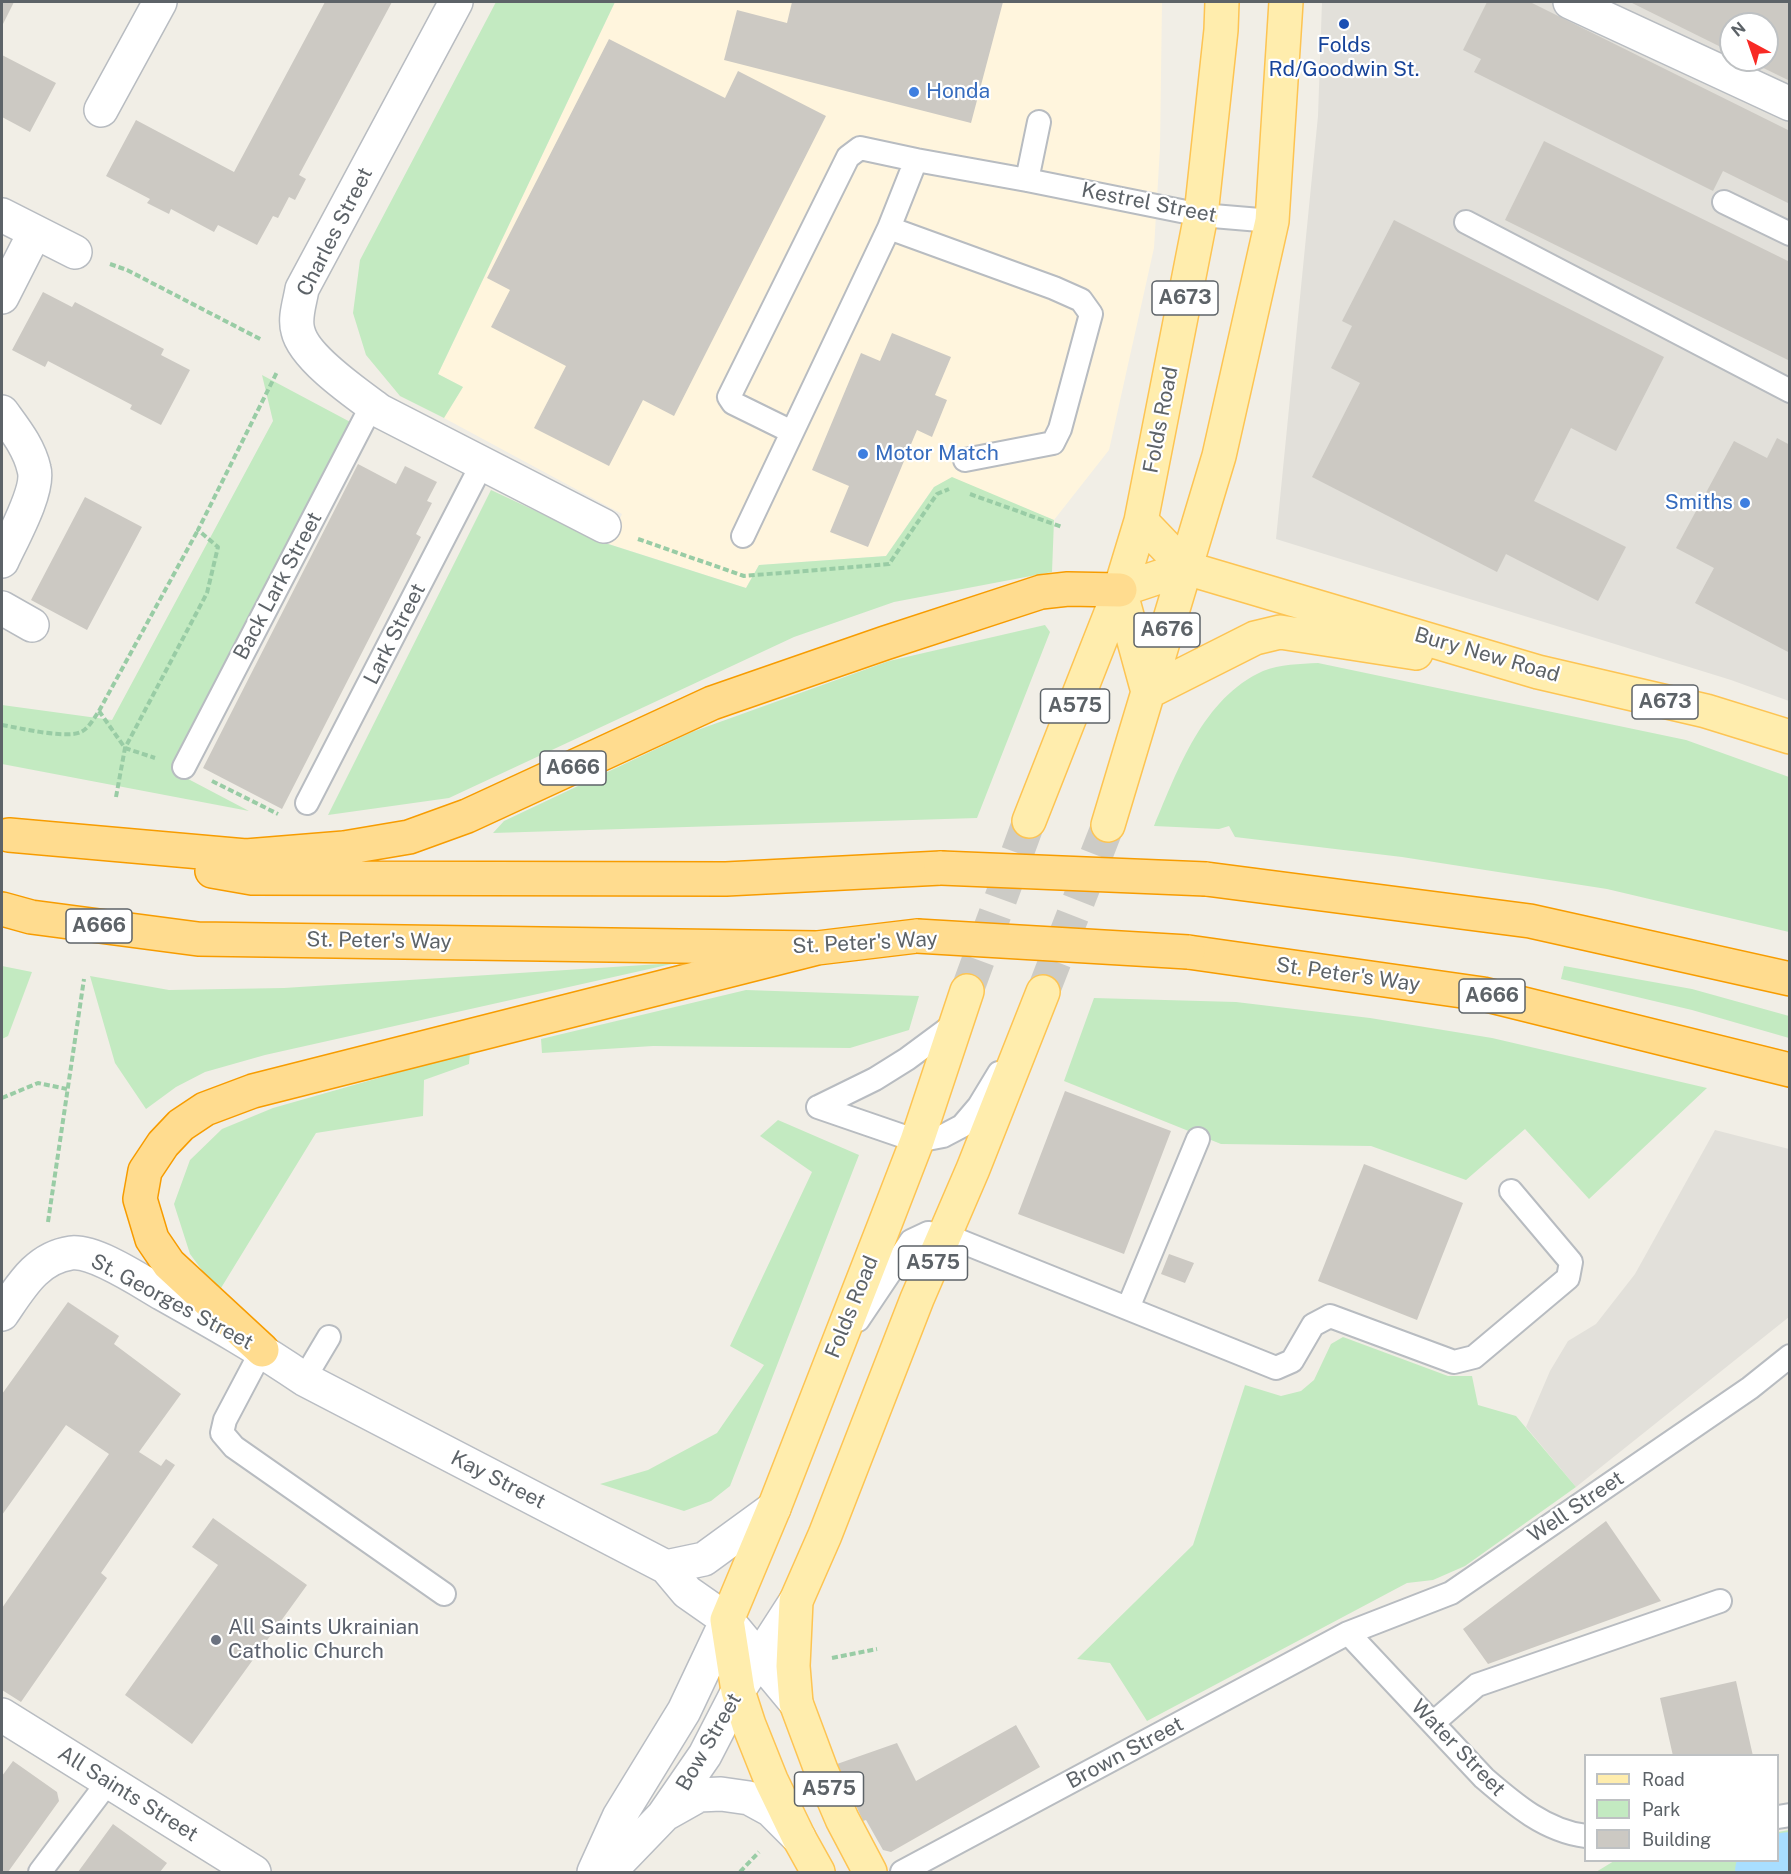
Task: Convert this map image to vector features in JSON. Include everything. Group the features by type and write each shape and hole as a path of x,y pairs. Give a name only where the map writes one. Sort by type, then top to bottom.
{"highway":[{"name":"A666","path":"5,833 246,856 344,848 409,837 467,816 712,704 885,643 1041,592 1068,589 1120,590"},
{"name":"A666","path":"5,833 252,878 726,879 941,868 1206,879 1530,921 1790,979"},
{"name":"St. Peter's Way","path":"2,909 31,917 198,939 817,948 917,936 1188,952 1483,994 1790,1070"},
{"name":"A666","path":"262,1350 169,1264 152,1239 140,1199 145,1171 163,1144 182,1125 205,1109 253,1091 817,948"}],"main road":[{"path":"101,111 160,2"},
{"name":"Charles Street","path":"297,331 302,289 456,2"},
{"name":"Folds Road","path":"1029,822 1120,590 1141,521 1201,215 1222,2"},
{"path":"1149,692 1120,590 1186,568 1219,456 1272,221 1286,2"},
{"path":"1570,2 1790,104"},
{"path":"2,215 75,252"},
{"path":"2,297 35,232"},
{"path":"297,331 323,366 372,405 603,526"},
{"path":"2,412 21,437 35,471 27,508 2,561"},
{"name":"Bury New Road","path":"1141,521 1186,568 1538,672 1706,711 1790,737"},
{"name":"A676","path":"1149,692 1186,568"},
{"path":"2,608 32,625"},
{"name":"A673","path":"1149,692 1255,638 1280,632 1538,672"},
{"name":"A575","path":"1108,825 1149,692"},
{"name":"Folds Road","path":"727,1620 774,1508 917,1141 967,992"},
{"name":"A575","path":"870,1872 838,1809 796,1703 793,1666 796,1601 825,1535 917,1299 1043,992"},
{"name":"St. Georges Street","path":"2,1314 32,1272 45,1262 74,1253 87,1255 114,1267 262,1350"},
{"name":"Kay Street","path":"262,1350 304,1379 666,1566 687,1592 727,1620 796,1703"},
{"path":"666,1566 704,1558 774,1508"},
{"name":"Bow Street","path":"609,1872 663,1816 705,1755 738,1691 796,1601"},
{"name":"A575","path":"727,1620 738,1691 749,1725 771,1780 818,1872"},
{"name":"Bow Street","path":"594,1872 620,1817 684,1711 727,1620"},
{"path":"684,1711 705,1701 738,1691 758,1691 778,1695 796,1703"},
{"name":"All Saints Street","path":"2,1714 254,1872"},
{"path":"663,1816 699,1795 721,1794 748,1798 771,1810 799,1838"}],"lane":[{"path":"1027,180 1039,122"},
{"name":"Kestrel Street","path":"792,432 733,404 729,397 848,157 860,148 1201,215 1272,221"},
{"path":"743,536 889,228 916,160"},
{"path":"1724,202 1790,234"},
{"path":"1466,222 1790,391"},
{"path":"889,228 1054,288 1081,300 1091,314 1060,429 1053,443 965,460"},
{"name":"Back Lark Street","path":"184,767 372,405"},
{"name":"Lark Street","path":"307,803 482,464"},
{"path":"957,1022 908,1059 875,1079 818,1107 917,1141 943,1136 962,1126 979,1106 1030,1025"},
{"path":"1128,1308 1198,1139"},
{"path":"832,1359 911,1241 928,1233 945,1235 1276,1368 1292,1361 1313,1325 1330,1316 1454,1362 1474,1357 1568,1278 1571,1262 1511,1191"},
{"path":"304,1379 329,1337"},
{"path":"262,1350 229,1412 222,1433 234,1447 444,1594"},
{"name":"Well Street","path":"1348,1633 1451,1593 1750,1388 1790,1356"},
{"path":"1433,1723 1477,1685 1720,1601"},
{"name":"Water Street","path":"1348,1633 1484,1778 1507,1798 1537,1819 1575,1835 1584,1836"},
{"name":"Brown Street","path":"902,1872 1348,1633"},
{"path":"40,1872 108,1782"}],"path":[{"path":"75,252 127,270 263,340 297,331"},
{"path":"2,725 48,733 79,733 88,726 99,711 198,530 297,331"},
{"path":"603,526 744,576 889,564 938,494 952,487"},
{"path":"963,491 1062,527"},
{"path":"116,797 125,748 207,593 218,547 198,530"},
{"path":"99,711 125,748 184,767 280,815 296,812 307,803"},
{"path":"60,1256 47,1225 84,979"},
{"path":"2,1098 38,1083 67,1089"},
{"path":"793,1666 877,1649"},
{"path":"740,1872 758,1851"}],"shaded area":[{"path":"615,2 1162,2 1160,148 1154,248 1109,450 1054,520 952,478 934,487 886,556 759,565 746,588 609,544 622,514 444,418 463,387 438,374"},
{"path":"1322,2 1789,2 1789,701 1731,680 1276,539 1318,116"},
{"path":"1715,1130 1789,1149 1789,1317 1576,1487 1526,1427 1550,1371 1568,1341 1596,1324 1635,1274"}],"green space":[{"path":"496,2 615,2 438,374 463,387 444,418 400,396 366,355 353,313 360,260"},
{"path":"262,375 354,424 173,771 249,811 2,764 2,705 112,720 273,421"},
{"path":"952,477 1054,520 1052,572 894,602 794,637 449,798 328,815 491,490 602,542 746,588 759,565 886,556 934,487"},
{"path":"1045,625 1050,632 977,818 493,833 504,821 692,732 889,661"},
{"path":"1318,663 1686,740 1789,777 1789,932 1607,889 1402,857 1235,837 1229,826 1219,829 1154,826 1195,737 1224,699 1242,683 1263,671 1283,666"},
{"path":"676,963 265,1055 205,1072 176,1087 146,1109 115,1063 90,976 169,990 284,988"},
{"path":"2,966 32,972 8,1036 2,1039"},
{"path":"1564,966 1692,989 1789,1016 1789,1038 1692,1010 1561,979"},
{"path":"746,990 919,996 909,1030 850,1048 653,1046 542,1053 541,1039"},
{"path":"1094,998 1236,1002 1370,1018 1492,1038 1707,1088 1589,1199 1525,1129 1466,1180 1371,1146 1221,1144 1064,1081"},
{"path":"470,1052 469,1064 424,1080 423,1116 316,1133 221,1288 207,1277 190,1254 174,1204 190,1160 222,1129 273,1108"},
{"path":"778,1120 859,1155 730,1486 711,1501 684,1511 600,1484 648,1470 717,1433 764,1365 730,1346 812,1172 760,1136"},
{"path":"1343,1337 1448,1376 1472,1376 1478,1405 1516,1416 1576,1487 1465,1566 1433,1580 1407,1583 1147,1721 1110,1663 1077,1659 1193,1545 1245,1385 1281,1396 1301,1391 1314,1380 1331,1344"},
{"path":"1789,1830 1789,1872 1596,1872 1612,1862 1779,1862 1779,1832"}],"building":[{"path":"2,2 14,2 2,26"},
{"path":"325,2 392,2 299,175 306,179 295,200 289,197 278,218 273,216 257,245 218,225 214,232 171,209 169,214 147,203 150,199 106,176 136,120 234,172"},
{"name":"Honda","path":"792,2 1003,2 971,123 724,60 737,10 787,23"},
{"path":"1487,2 1530,2 1790,131 1790,204 1723,171 1713,191 1474,72 1481,59 1463,50"},
{"path":"1630,2 1790,2 1790,81 1772,72 1779,72 1779,12 1719,12 1719,46"},
{"path":"609,39 725,98 738,71 826,116 674,416 643,400 609,466 534,428 566,366 491,327 510,290 487,278"},
{"path":"2,55 56,83 30,132 2,117"},
{"path":"1544,141 1790,262 1790,361 1505,220"},
{"path":"1394,220 1664,357 1616,451 1571,428 1534,501 1626,547 1598,601 1506,554 1497,572 1312,477 1360,383 1331,368 1352,326 1342,321"},
{"path":"43,292 72,307 75,302 164,349 161,355 190,370 161,425 130,409 132,405 48,361 45,367 12,350"},
{"name":"Motor Match","path":"892,333 951,357 935,395 947,400 932,437 917,430 868,547 830,532 849,486 812,470 861,353 880,361"},
{"name":"Smiths","path":"1777,438 1790,445 1790,653 1695,603 1714,568 1676,548 1734,441 1767,458"},
{"path":"358,464 396,484 405,466 437,482 427,501 432,503 416,534 421,537 282,809 203,768"},
{"path":"85,497 142,527 87,630 31,600"},
{"path":"1065,1091 1171,1131 1124,1254 1018,1214"},
{"path":"1364,1164 1463,1203 1417,1320 1318,1281"},
{"path":"1169,1254 1194,1263 1185,1283 1161,1274"},
{"path":"68,1302 119,1336 114,1344 181,1394 139,1452 161,1466 166,1459 175,1465 101,1573 107,1578 21,1702 2,1690 2,1608 109,1454 66,1425 2,1515 2,1394"},
{"name":"All Saints Ukrainian Catholic Church","path":"213,1518 307,1585 192,1744 125,1695 218,1565 192,1547"},
{"path":"1606,1521 1661,1601 1488,1664 1463,1629"},
{"path":"1736,1681 1753,1754 1673,1754 1660,1698"},
{"path":"1016,1725 1040,1767 891,1852 883,1850 866,1820 863,1821 837,1764 897,1743 916,1781"},
{"path":"13,1761 57,1792 59,1801 8,1872 2,1872 2,1776"},
{"path":"113,1824 167,1863 160,1872 78,1872"}],"waterway":[{"path":"1772,1872 1790,1869"}],"tunnel":[{"path":"967,991 1029,821"},
{"path":"1043,992 1108,825"}],"place":[{"name":"Folds Rd/Goodwin St.","path":"1344,24"},
{"name":"Honda","path":"914,92"},
{"name":"Motor Match","path":"863,454"},
{"name":"Smiths","path":"1745,503"},
{"name":"All Saints Ukrainian Catholic Church","path":"216,1640"}]}
